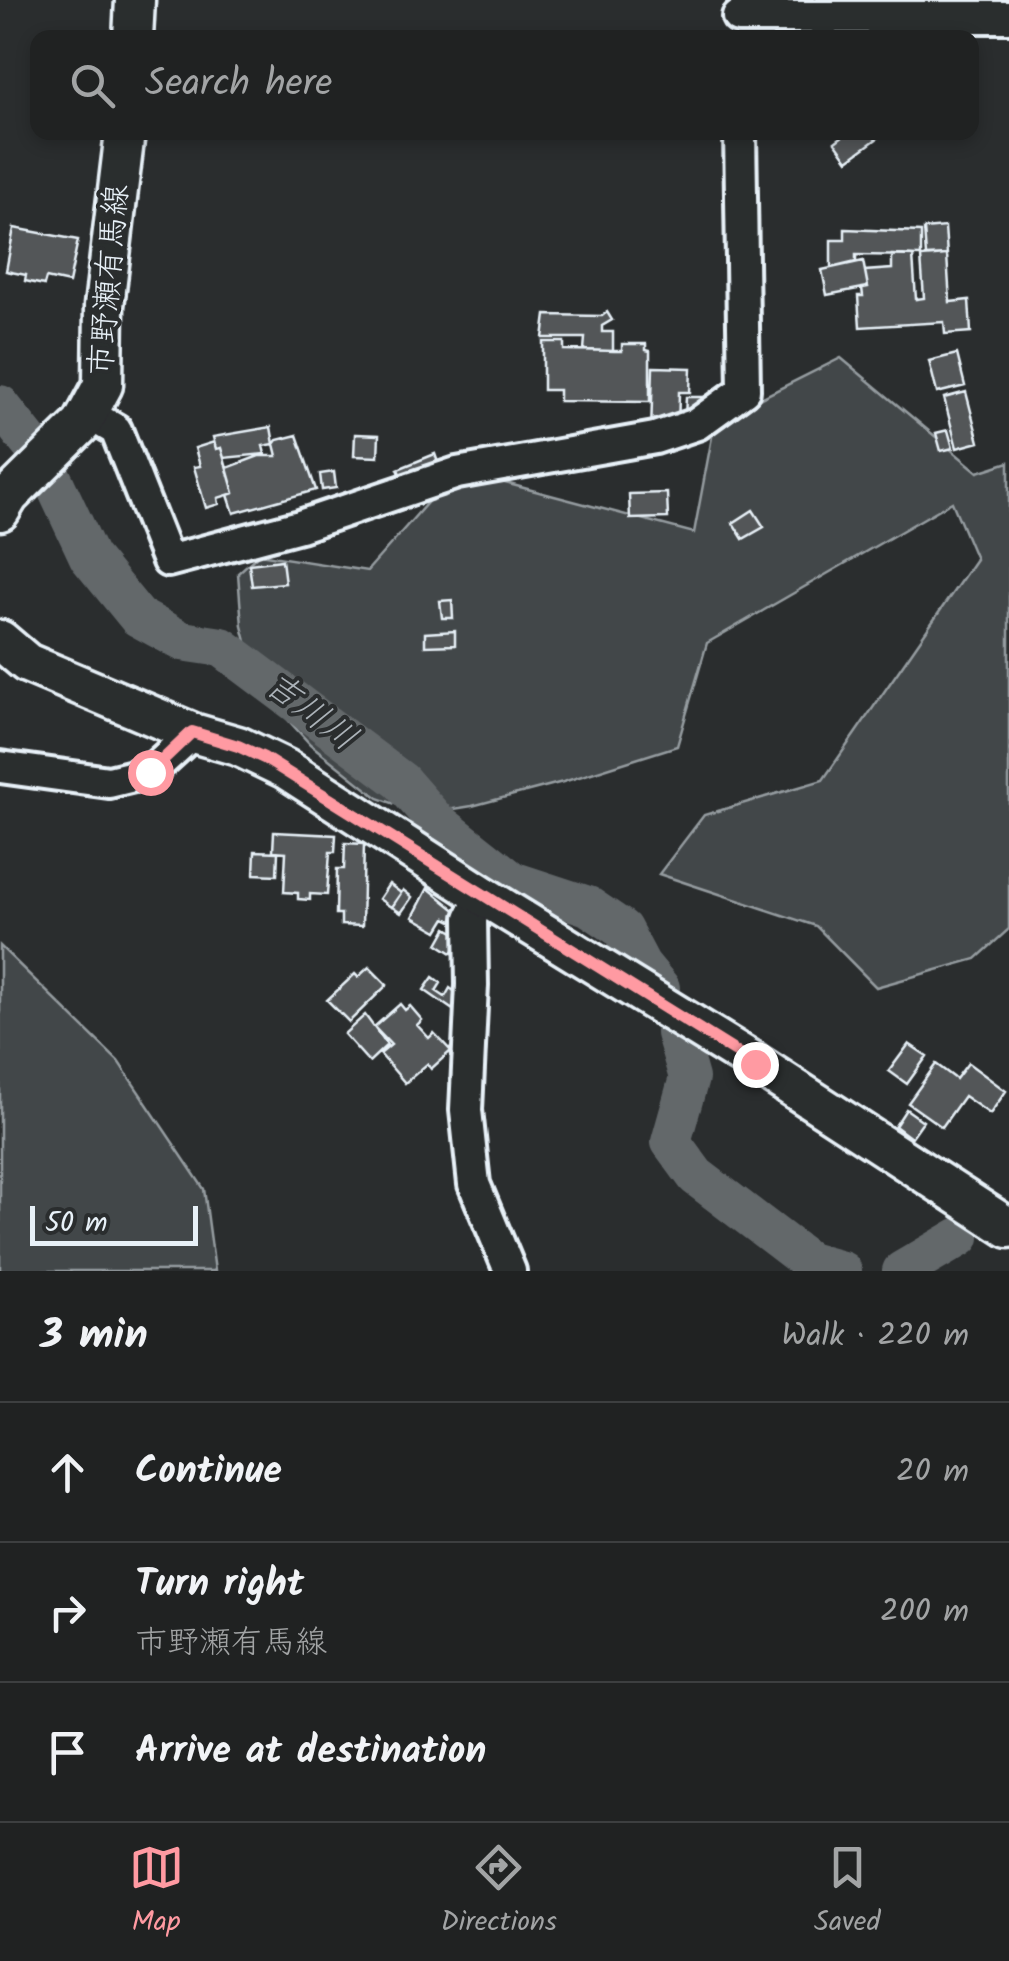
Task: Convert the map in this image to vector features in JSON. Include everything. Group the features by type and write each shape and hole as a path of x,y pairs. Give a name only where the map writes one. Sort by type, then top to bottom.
{"main road":[{"path":"133,30 135,0"},
{"name":"市野瀬有馬線","path":"5,503 84,419 103,385 104,306 123,140"},
{"path":"0,640 27,663 192,732 238,746 286,769 1009,1228"}],"street":[{"path":"738,18 1009,16"},
{"path":"84,419 116,430 168,561 300,526 457,473 655,438 697,424 744,390 740,140"},
{"path":"0,767 109,782 150,772 192,732"},
{"path":"482,895 471,918 466,1110 474,1184 500,1268"}],"shaded area":[{"path":"841,358 978,472 1009,462 1009,929 976,959 876,987 816,926 659,874 704,815 823,780 976,559 952,502 707,643 677,746 563,782 472,806 423,814 378,798 310,744 258,687 242,626 238,573 259,554 367,571 456,470 694,533 715,421"},
{"path":"0,946 118,1061 204,1189 215,1271 0,1271"}],"building":[{"path":"838,140 875,140 848,160 835,142"},
{"path":"945,227 947,255 926,256 924,229"},
{"path":"14,228 78,240 69,283 46,278 44,285 25,281 26,275 6,271"},
{"path":"845,229 921,232 921,256 856,255 856,262 831,268 831,240 845,240"},
{"path":"892,255 913,256 916,299 924,298 921,257 947,255 950,302 969,300 971,332 945,334 944,322 860,327 858,296 863,296 862,288 868,287 865,271 892,269"},
{"path":"863,261 868,287 827,295 822,270"},
{"path":"607,312 612,320 602,326 602,332 613,332 613,351 584,350 585,338 543,338 546,315 602,316"},
{"path":"543,342 564,342 564,350 622,351 622,344 646,344 650,351 650,402 559,401 559,390 543,390"},
{"path":"957,354 965,386 937,393 929,361"},
{"path":"653,367 691,368 690,392 679,392 678,434 651,433"},
{"path":"966,392 979,442 957,448 944,398"},
{"path":"686,397 718,397 685,418"},
{"path":"271,427 274,444 263,446 265,454 224,458 221,448 216,449 213,437"},
{"path":"948,430 953,448 941,451 936,433"},
{"path":"355,434 379,435 378,457 354,456"},
{"path":"297,435 316,490 234,513 228,495 234,493 227,468 259,456 277,456 277,440"},
{"path":"214,442 216,449 221,448 234,493 218,498 219,504 206,508 194,467 200,466 195,448"},
{"path":"435,454 442,474 406,488 398,469"},
{"path":"334,472 336,488 322,490 320,474"},
{"path":"667,493 668,518 630,519 629,494"},
{"path":"753,510 764,527 743,539 733,523"},
{"path":"282,560 285,583 252,586 249,564"},
{"path":"452,600 453,618 442,618 440,601"},
{"path":"455,631 455,645 425,646 425,633"},
{"path":"274,832 336,835 335,852 330,852 327,895 310,894 310,900 298,899 298,893 284,892 286,852 273,851"},
{"path":"345,843 364,844 362,926 341,925 341,914 336,914 337,869 344,869"},
{"path":"255,851 278,852 277,875 254,874"},
{"path":"389,884 401,893 391,907 379,899"},
{"path":"428,888 458,912 452,921 446,918 438,931 413,917"},
{"path":"403,890 412,897 401,913 392,907"},
{"path":"447,928 462,937 452,953 438,944"},
{"path":"369,967 387,985 349,1022 327,1000 355,974 358,977"},
{"path":"433,977 441,983 436,991 445,997 450,988 462,997 453,1010 424,990"},
{"path":"400,1004 405,1010 410,1006 422,1020 417,1025 429,1038 434,1033 451,1051 431,1069 427,1064 405,1083 380,1054 391,1045 374,1027"},
{"path":"365,1015 387,1045 369,1062 344,1034"},
{"path":"909,1044 927,1056 907,1084 889,1071"},
{"path":"968,1063 1006,1091 990,1114 964,1096 942,1127 908,1103 936,1064 956,1079"},
{"path":"906,1109 923,1121 911,1138 895,1126"}],"waterway":[{"name":"吉川川","path":"0,405 44,461 89,557 138,617 182,641 222,647 401,781 435,820 512,881 588,906 622,929 641,965 660,988"},
{"name":"吉川川","path":"676,1033 689,1078 671,1142 696,1176 809,1262 842,1271"},
{"name":"吉川川","path":"902,1271 960,1237"}],"route":[{"path":"150,772 192,732 264,758 755,1064"}]}
